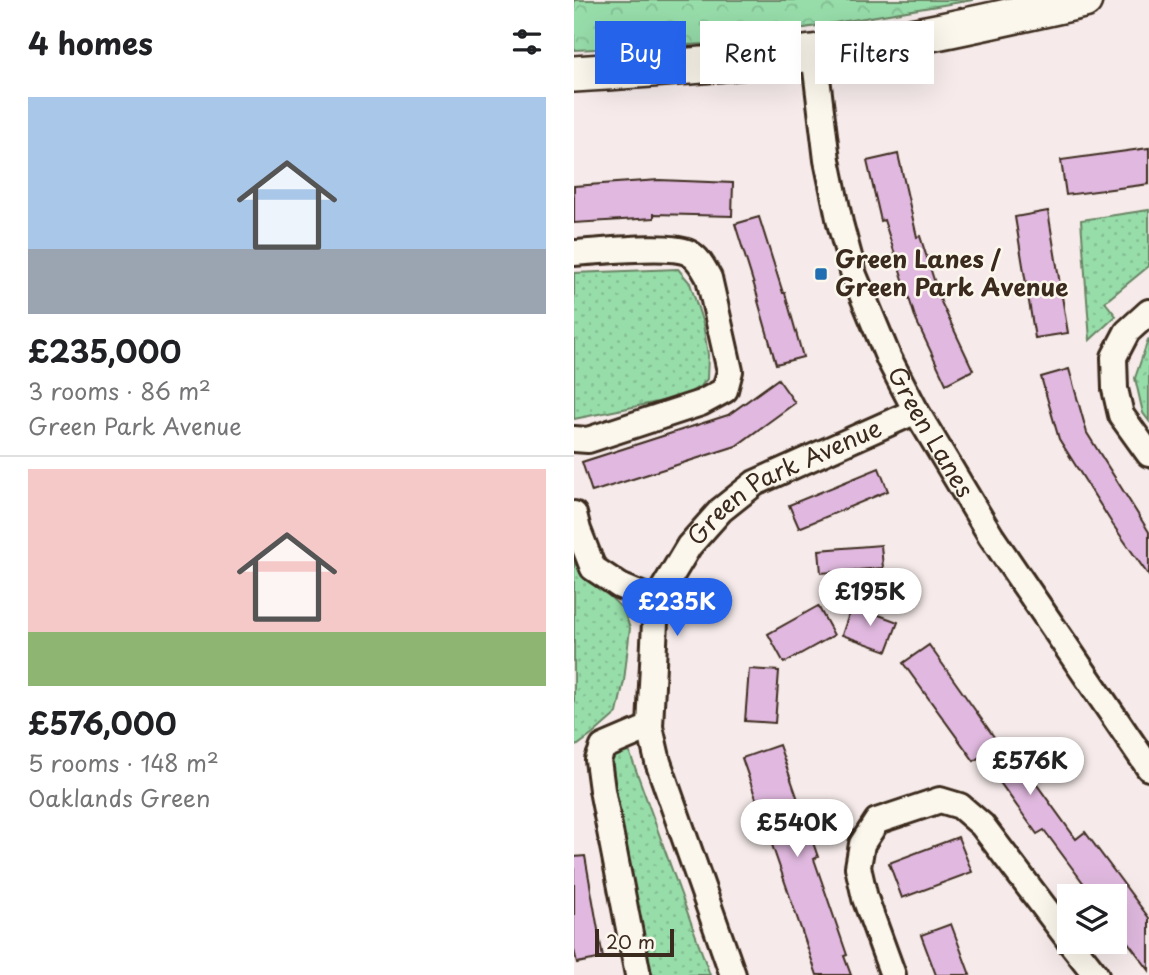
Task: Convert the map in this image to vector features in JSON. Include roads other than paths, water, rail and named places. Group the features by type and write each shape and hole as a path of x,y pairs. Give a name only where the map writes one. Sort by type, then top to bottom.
{"street":[{"path":"574,74 726,64 814,53 948,30 1084,0"},
{"name":"Green Lanes","path":"814,53 827,160 840,223 854,275 889,359 916,411 991,536 1149,768"},
{"path":"574,253 670,248 689,253 702,264 709,278 730,371 725,390 701,403 587,440 574,439"},
{"path":"1149,312 1127,331 1114,357 1115,389 1121,415 1149,454"},
{"name":"Green Park Avenue","path":"733,975 658,762 650,727 656,601 689,546 721,510 755,483 916,411"},
{"path":"574,514 593,568 620,586 656,601"},
{"path":"638,975 598,760 603,747 650,727"},
{"path":"893,975 865,898 858,867 862,844 877,821 940,800 960,806 982,825 1057,924"},
{"path":"1080,954 1096,975"}],"place":[{"name":"Green Lanes / Green Park Avenue","path":"821,274"}]}
